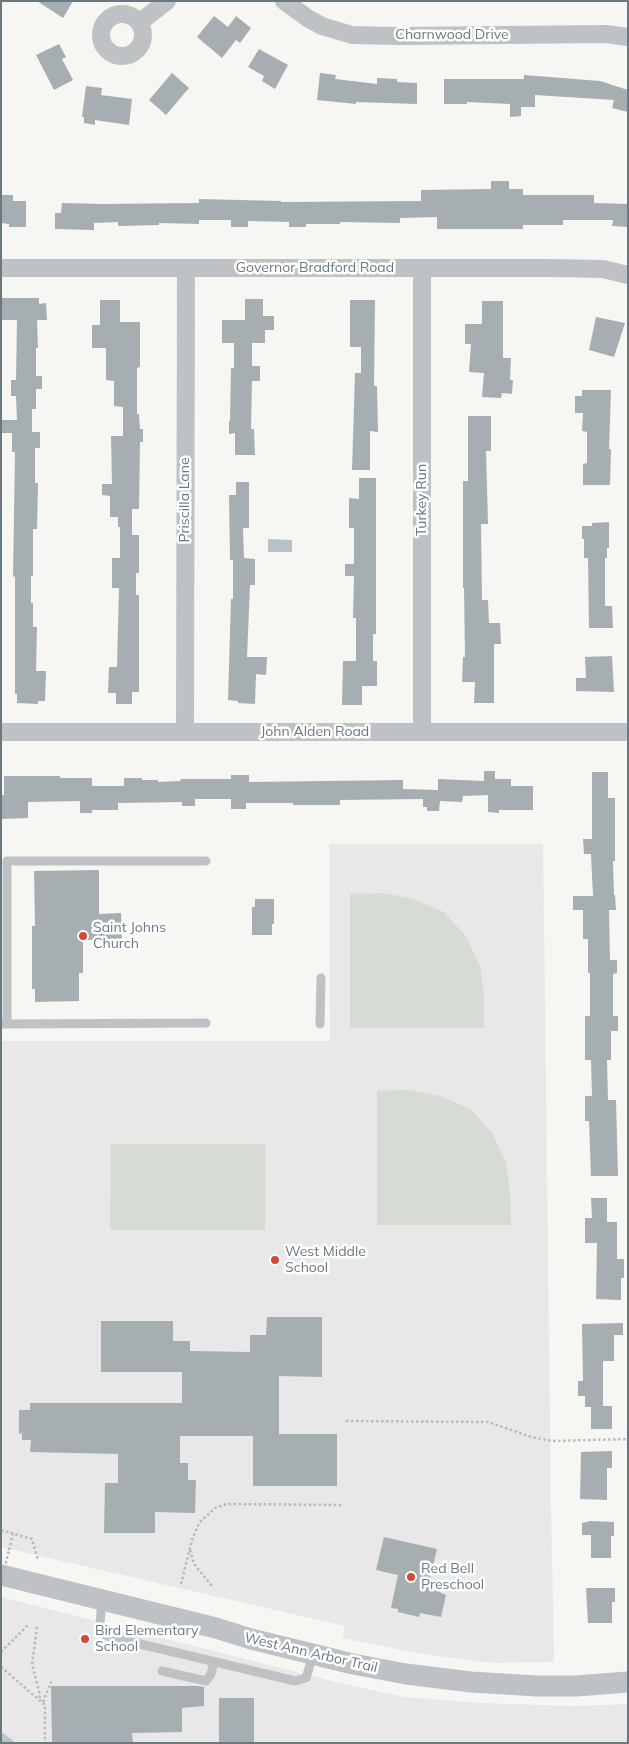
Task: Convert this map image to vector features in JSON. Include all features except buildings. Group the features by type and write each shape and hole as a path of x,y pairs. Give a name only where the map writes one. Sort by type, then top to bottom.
{"street":[{"path":"139,23 167,1"},
{"name":"Charnwood Drive","path":"284,1 291,8 316,22 352,35 606,34 628,36"},
{"name":"Governor Bradford Road","path":"1,268 603,269 628,275"},
{"name":"Priscilla Lane","path":"185,732 186,268"},
{"name":"Turkey Run","path":"422,268 422,732"},
{"name":"John Alden Road","path":"1,732 628,732"},
{"name":"West Ann Arbor Trail","path":"1,1575 216,1628 313,1655 406,1674 471,1682 537,1686 576,1686 628,1682"}],"lane":[{"path":"206,861 7,861 4,1024 206,1023"},
{"path":"320,1024 321,978"},
{"path":"102,1600 100,1624 107,1636 295,1681 306,1678 313,1655"},
{"path":"162,1671 206,1681 211,1674 214,1662"},
{"path":"1,1737 9,1743"}],"path":[{"path":"346,1421 488,1422 531,1437 552,1441 628,1439"},
{"path":"180,1584 199,1523 215,1508 227,1504 343,1505"},
{"path":"1,1530 32,1539 38,1560"},
{"path":"1,1583 13,1534"},
{"path":"190,1549 194,1564 212,1586"},
{"path":"1,1652 28,1625"},
{"path":"37,1627 32,1664 40,1695 39,1699"},
{"path":"1,1667 45,1705 45,1743"},
{"path":"42,1702 52,1680"}],"shaded area":[{"path":"268,539 292,540 292,552 268,552"},
{"name":"West Middle School","path":"329,844 543,844 554,1662 493,1663 422,1654 343,1638 345,1626 1,1547 1,1041 330,1041"},
{"path":"383,893 413,899 444,912 465,935 480,966 484,995 484,1028 350,1028 350,894"},
{"path":"409,1090 440,1096 471,1109 492,1133 506,1163 510,1192 511,1225 377,1225 377,1091"},
{"path":"111,1144 265,1144 265,1230 110,1230"},
{"name":"Bird Elementary School","path":"1,1597 336,1682 404,1697 480,1703 573,1706 628,1704 628,1743 1,1743"}],"place":[{"name":"Saint Johns Church","path":"83,936"},
{"name":"West Middle School","path":"275,1260"},
{"name":"Red Bell Preschool","path":"411,1577"},
{"name":"Bird Elementary School","path":"85,1639"}]}
